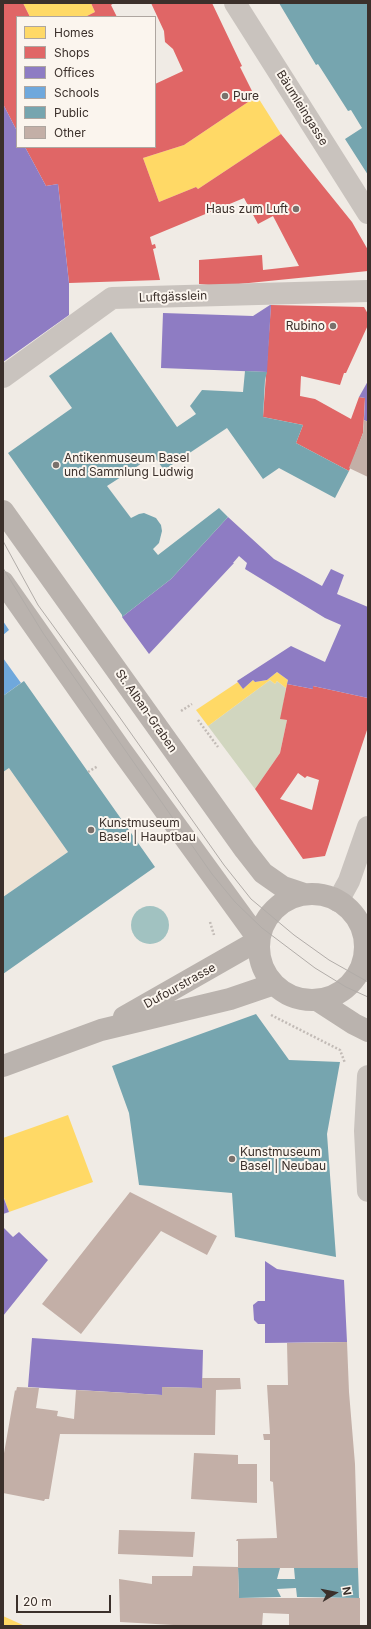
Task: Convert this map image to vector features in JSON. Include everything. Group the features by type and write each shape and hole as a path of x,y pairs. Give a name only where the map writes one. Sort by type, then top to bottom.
{"street":[{"name":"Bäumleingasse","path":"235,3 368,214"},
{"name":"Luftgässlein","path":"3,377 112,298 368,291"},
{"name":"St. Alban-Graben","path":"3,510 245,850 263,872 283,887 304,894"},
{"path":"3,582 121,750 259,940"},
{"path":"338,901 349,881 368,827"},
{"path":"304,894 322,895 338,901 352,912 361,927 366,945 362,962 356,976 346,987 332,996 317,1000 301,999 287,994 274,984 264,971 259,956 259,940 262,928 275,909 288,899 304,894"},
{"name":"Dufourstrasse","path":"101,1030 213,968 259,940"},
{"name":"Dufourstrasse","path":"3,1066 101,1030 230,999 274,984"},
{"path":"317,1000 354,1024 368,1031"},
{"path":"368,1076 365,1131 368,1191"}],"path":[{"path":"183,710 192,704"},
{"path":"198,720 218,747"},
{"path":"208,734 212,731"},
{"path":"271,1014 340,1050 345,1064"}],"green space":[{"path":"270,680 275,684 277,681 286,688 281,719 287,720 280,753 255,789 208,726"}],"shaded area":[{"path":"9,768 68,852 3,897 3,772"}],"water":[{"path":"146,906 154,906 164,911 168,918 168,932 164,939 154,944 146,944 136,939 134,936 131,929 131,921 136,911 139,909"}],"building: Homes":[{"path":"23,3 91,3 95,12 87,16 30,16"},
{"path":"257,96 281,134 198,189 196,187 159,202 143,158 184,145"},
{"path":"277,672 288,680 286,688 277,681 275,684 270,680 208,726 196,710 238,682 243,689 253,680 255,682 267,680"},
{"path":"68,1115 93,1182 9,1212 3,1195 3,1138"},
{"path":"3,1616 25,1626 3,1626"}],"building: Shops":[{"path":"3,3 23,3 30,16 16,16 16,129 3,104"},
{"path":"91,3 114,3 111,5 116,16 87,16 95,12"},
{"path":"151,3 212,3 242,66 240,67 254,95 256,94 257,96 184,145 143,158 159,202 196,187 198,189 281,134 352,222 368,250 368,271 219,286 199,284 199,260 262,255 263,270 299,266 273,216 258,224 244,198 150,237 152,245 155,244 156,248 153,249 160,280 69,283 58,184 46,186 26,148 156,148 156,84 183,71 173,49 165,42 164,31"},
{"path":"271,305 364,307 368,314 368,325 346,373 344,373 340,385 301,376 300,396 315,399 351,419 359,397 365,398 363,433 349,471 296,443 303,425 263,417"},
{"path":"287,684 313,689 313,686 368,698 368,727 325,856 303,859 255,789 280,753 287,720 280,719","holes":["298,773 305,778 307,776 319,780 312,810 280,799"]}],"building: Offices":[{"path":"3,104 16,129 16,148 26,148 46,186 58,184 69,283 69,315 3,362"},
{"path":"270,305 267,372 161,368 163,313 253,316"},
{"path":"368,381 368,422 364,420 365,398 359,397"},
{"path":"228,517 274,559 322,586 331,569 344,575 337,594 368,607 368,698 313,686 313,689 287,684 288,680 277,672 267,680 255,682 253,680 243,689 237,681 291,646 325,662 341,625 325,618 245,569 247,563 239,556 149,654 122,617 171,579"},
{"path":"3,1196 9,1212 3,1214"},
{"path":"3,1227 13,1237 19,1232 48,1260 3,1316"},
{"path":"265,1261 277,1269 344,1280 347,1342 265,1343 265,1324 258,1324 254,1320 253,1305 258,1301 265,1301"},
{"path":"32,1338 203,1350 202,1388 162,1387 162,1395 28,1387"}],"building: Schools":[{"path":"3,621 9,630 3,635"},
{"path":"3,658 21,683 3,696"}],"building: Public":[{"path":"279,3 368,3 368,175 345,139 362,128 351,110 348,111 318,64 316,65"},
{"path":"111,332 177,427 196,414 190,406 202,390 243,392 245,371 267,372 265,380 263,417 303,425 296,443 349,471 335,498 279,468 263,479 227,428 164,470 153,455 107,486 131,518 144,513 156,518 161,525 162,531 159,543 153,549 158,555 219,508 228,517 171,579 122,617 8,453 72,408 49,376"},
{"name":"Kunstmuseum Basel | Hauptbau","path":"24,681 155,867 3,974 3,897 68,852 9,768 3,772 3,696"},
{"name":"Kunstmuseum Basel | Neubau","path":"256,1014 289,1060 340,1062 327,1134 336,1257 235,1237 232,1193 139,1185 129,1113 112,1066"},
{"path":"238,1568 280,1568 277,1579 295,1579 294,1568 358,1568 359,1598 297,1597 296,1588 277,1589 281,1597 239,1598"}],"building: Other":[{"path":"364,420 368,422 368,477 349,468 363,433"},
{"path":"130,1192 217,1236 207,1255 161,1231 81,1334 42,1304"},
{"path":"347,1342 349,1392 355,1464 358,1568 238,1568 237,1539 277,1538 273,1482 270,1481 270,1440 264,1440 263,1434 270,1434 267,1385 288,1385 287,1343"},
{"path":"202,1378 240,1378 241,1389 216,1390 215,1435 60,1434 49,1499 45,1499 44,1501 3,1493 3,1459 15,1390 16,1391 17,1387 39,1388 36,1408 58,1411 57,1416 74,1419 76,1390 162,1395 162,1387 202,1388"},
{"path":"194,1453 238,1455 238,1464 257,1464 257,1503 191,1499"},
{"path":"119,1530 195,1532 193,1557 118,1554"},
{"path":"193,1566 238,1567 239,1598 360,1598 360,1626 289,1626 289,1614 263,1613 262,1626 191,1626 120,1622 119,1579 152,1584 152,1576 192,1576"}],"tram line":[{"path":"3,541 38,605 224,865 251,899 294,935 329,960 368,982"},
{"path":"3,568 43,633 212,874 235,902 262,928 315,968 346,987 368,997"}],"place":[{"name":"Pure","path":"225,96"},
{"name":"Haus zum Luft","path":"296,209"},
{"name":"Rubino","path":"333,326"},
{"name":"Antikenmuseum Basel und Sammlung Ludwig","path":"56,465"},
{"name":"Kunstmuseum Basel | Hauptbau","path":"91,830"},
{"name":"Kunstmuseum Basel | Neubau","path":"232,1159"}]}
